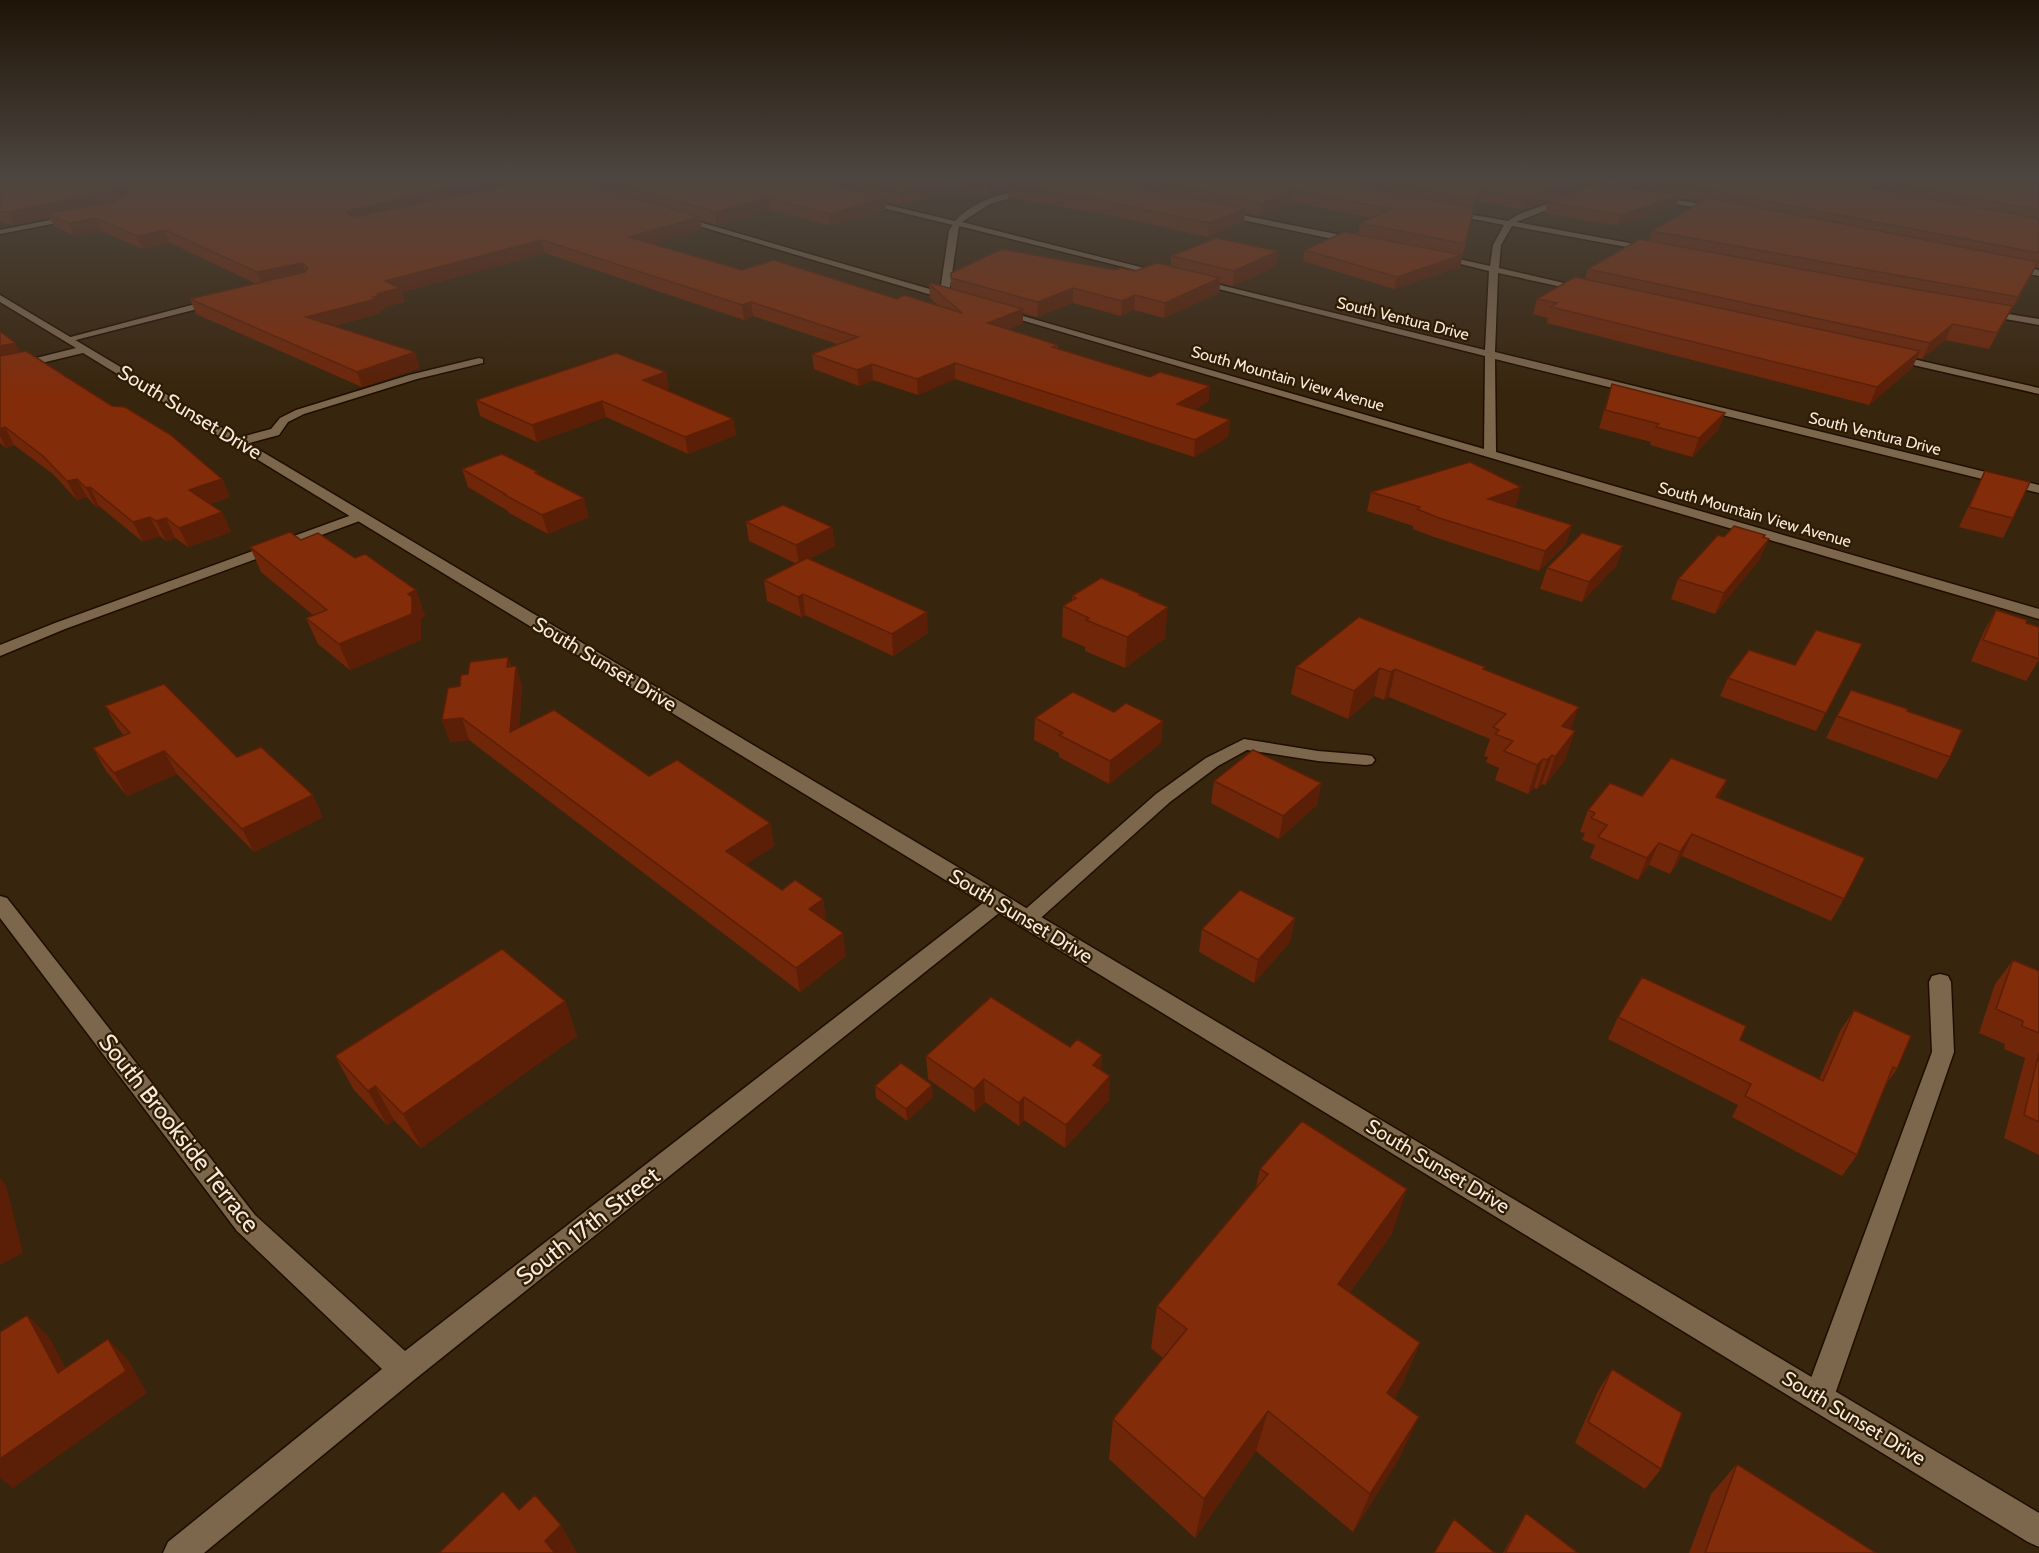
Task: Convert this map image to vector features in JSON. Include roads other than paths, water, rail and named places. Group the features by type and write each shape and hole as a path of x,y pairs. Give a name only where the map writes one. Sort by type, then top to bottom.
{"street":[{"path":"777,247 965,302"},
{"path":"944,296 951,247"},
{"path":"1052,247 1177,278"},
{"path":"1490,454 1490,354 1494,256 1497,247"},
{"path":"1635,247 1663,253"},
{"path":"1424,255 1595,291"},
{"path":"2004,266 2039,273"},
{"name":"South Ventura Drive","path":"1188,280 2039,489"},
{"path":"0,370 76,344 225,299"},
{"name":"South Sunset Drive","path":"1,300 1819,1396 2039,1531"},
{"name":"South Mountain View Avenue","path":"986,308 2039,614"},
{"path":"1975,311 2039,322"},
{"path":"1879,354 2039,391"},
{"path":"238,442 275,432 284,420 300,412 413,377 478,361"},
{"path":"0,651 60,626 360,516"},
{"path":"1027,919 1164,798 1212,762 1244,744 1318,756 1366,760"},
{"name":"South 17th Street","path":"179,1553 404,1370 999,902"},
{"name":"South Brookside Terrace","path":"0,903 246,1222 404,1370"},
{"path":"1819,1396 1943,1052 1940,982"}]}
